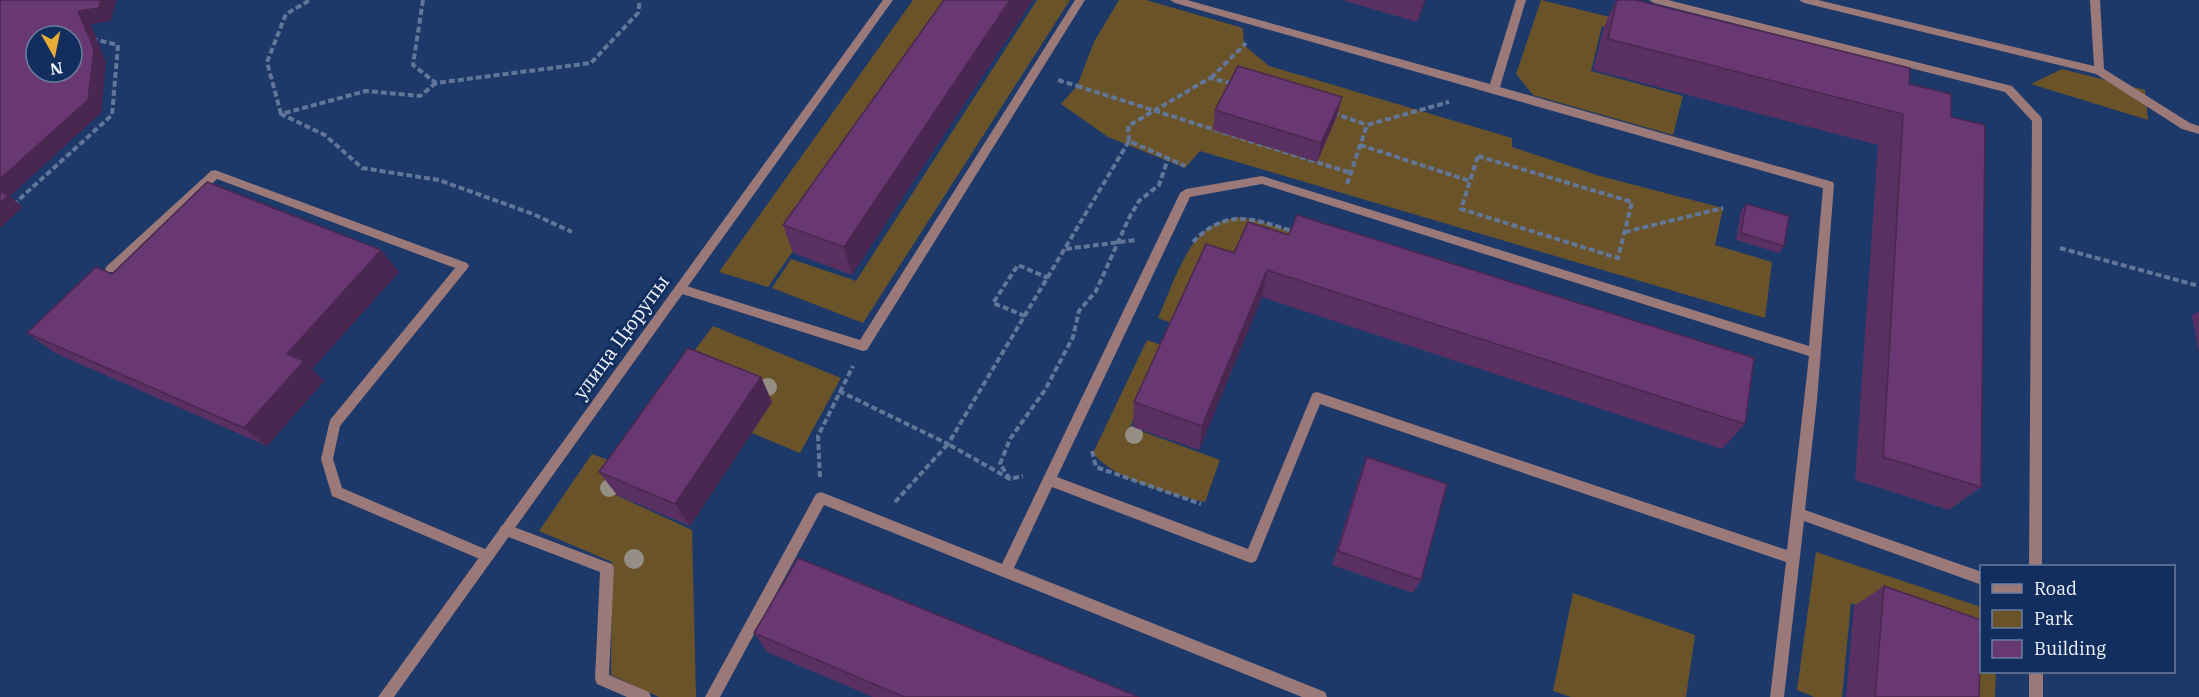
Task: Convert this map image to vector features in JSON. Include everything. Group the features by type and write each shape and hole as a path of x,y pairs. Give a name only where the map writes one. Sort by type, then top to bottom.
{"street":[{"name":"улица Цюрупы","path":"385,697 888,0"},
{"path":"680,289 863,346 1080,0"},
{"path":"1174,0 1828,185 1814,353 1777,697"},
{"path":"1494,89 1521,0"},
{"path":"1654,0 2008,89 2037,120 2036,565"},
{"path":"1804,0 2099,71 2186,126 2199,129"},
{"path":"2095,0 2099,71"},
{"path":"111,269 215,174 463,266 334,424 327,459 337,492 487,556"},
{"path":"1005,572 1186,193 1262,180 1814,353"},
{"path":"1049,480 1251,557 1317,396 1793,558"},
{"path":"712,697 821,498 1320,697"},
{"path":"1797,513 1980,578"},
{"path":"506,530 608,568 602,679 644,697"},
{"path":"2036,673 2036,697"}],"path":[{"path":"310,0 286,14 267,62 281,114 325,135 362,168 439,180 533,214 572,232"},
{"path":"423,0 413,65 436,83"},
{"path":"281,114 366,91 420,96 436,83 591,63 638,13 640,0"},
{"path":"7,210 112,115 118,45 95,38 84,40"},
{"path":"878,521 948,444 1129,141 1128,126 1210,78 1245,45"},
{"path":"1210,78 1235,84"},
{"path":"1077,86 1351,173"},
{"path":"1325,111 1367,125 1452,101"},
{"path":"1340,205 1367,125"},
{"path":"1129,141 1185,166"},
{"path":"1360,145 1470,181"},
{"path":"1478,156 1632,202 1625,232 1618,258 1461,209 1478,156"},
{"path":"839,392 948,444 1010,479 1000,464 1010,439 1046,390 1073,337 1079,311 1096,291 1139,201 1160,185 1168,159"},
{"path":"1625,232 1723,208"},
{"path":"1188,249 1203,230 1231,218 1258,220 1302,234"},
{"path":"1065,249 1146,239 1161,245"},
{"path":"2037,242 2199,286"},
{"path":"1025,316 993,303 1018,265 1048,278"},
{"path":"821,498 818,436 863,346"},
{"path":"1097,442 1092,452 1096,467 1202,504"}],"green space":[{"path":"913,0 966,0 768,287 719,272"},
{"path":"1037,0 1070,0 863,323 772,288 791,259 856,281"},
{"path":"1119,0 1146,0 1243,28 1244,45 1269,66 1512,138 1512,147 1600,176 1723,208 1715,245 1772,262 1765,318 1200,151 1185,168 1108,137 1061,104 1077,86 1094,42"},
{"path":"1541,0 1699,39 1697,50 1602,26 1591,71 1683,96 1673,135 1533,95 1516,74"},
{"path":"2062,69 2145,90 2148,120 2031,84"},
{"path":"1237,217 1252,219 1331,243 1290,242 1177,325 1158,318 1178,270 1199,236 1214,225"},
{"path":"713,326 841,378 800,453 752,433 772,401 702,372 670,383"},
{"path":"1147,340 1167,347 1130,427 1220,460 1205,502 1161,491 1129,479 1102,463 1093,453"},
{"path":"592,454 630,468 616,495 692,530 696,697 659,697 611,675 612,562 539,531"},
{"path":"1816,552 1980,607 1980,673 1996,673 1995,697 1945,697 1947,638 1851,603 1842,697 1814,697 1797,690"},
{"path":"1573,593 1695,635 1686,697 1571,697 1553,691"}],"building":[{"path":"0,0 101,0 99,8 78,11 83,24 24,24 24,84 84,84 84,25 94,49 88,100 0,179"},
{"path":"944,0 1010,0 844,247 783,225"},
{"path":"1617,0 1636,0 1910,68 1909,84 1951,94 1951,117 1985,125 1981,487 1883,457 1903,114 1608,39"},
{"path":"1238,66 1342,97 1321,143 1215,110"},
{"path":"207,182 381,250 287,354 304,361 244,428 27,333 96,267 112,274"},
{"path":"0,192 8,195 0,203"},
{"path":"1746,204 1789,216 1784,246 1741,233"},
{"path":"1297,215 1754,358 1745,424 1267,270 1202,426 1134,402 1206,244 1234,253 1248,222 1289,235"},
{"path":"688,348 761,377 675,504 599,472"},
{"path":"1367,457 1447,484 1421,580 1338,551"},
{"path":"798,558 1139,697 904,697 754,633"},
{"path":"1884,586 1980,620 1979,697 1875,697"}]}
